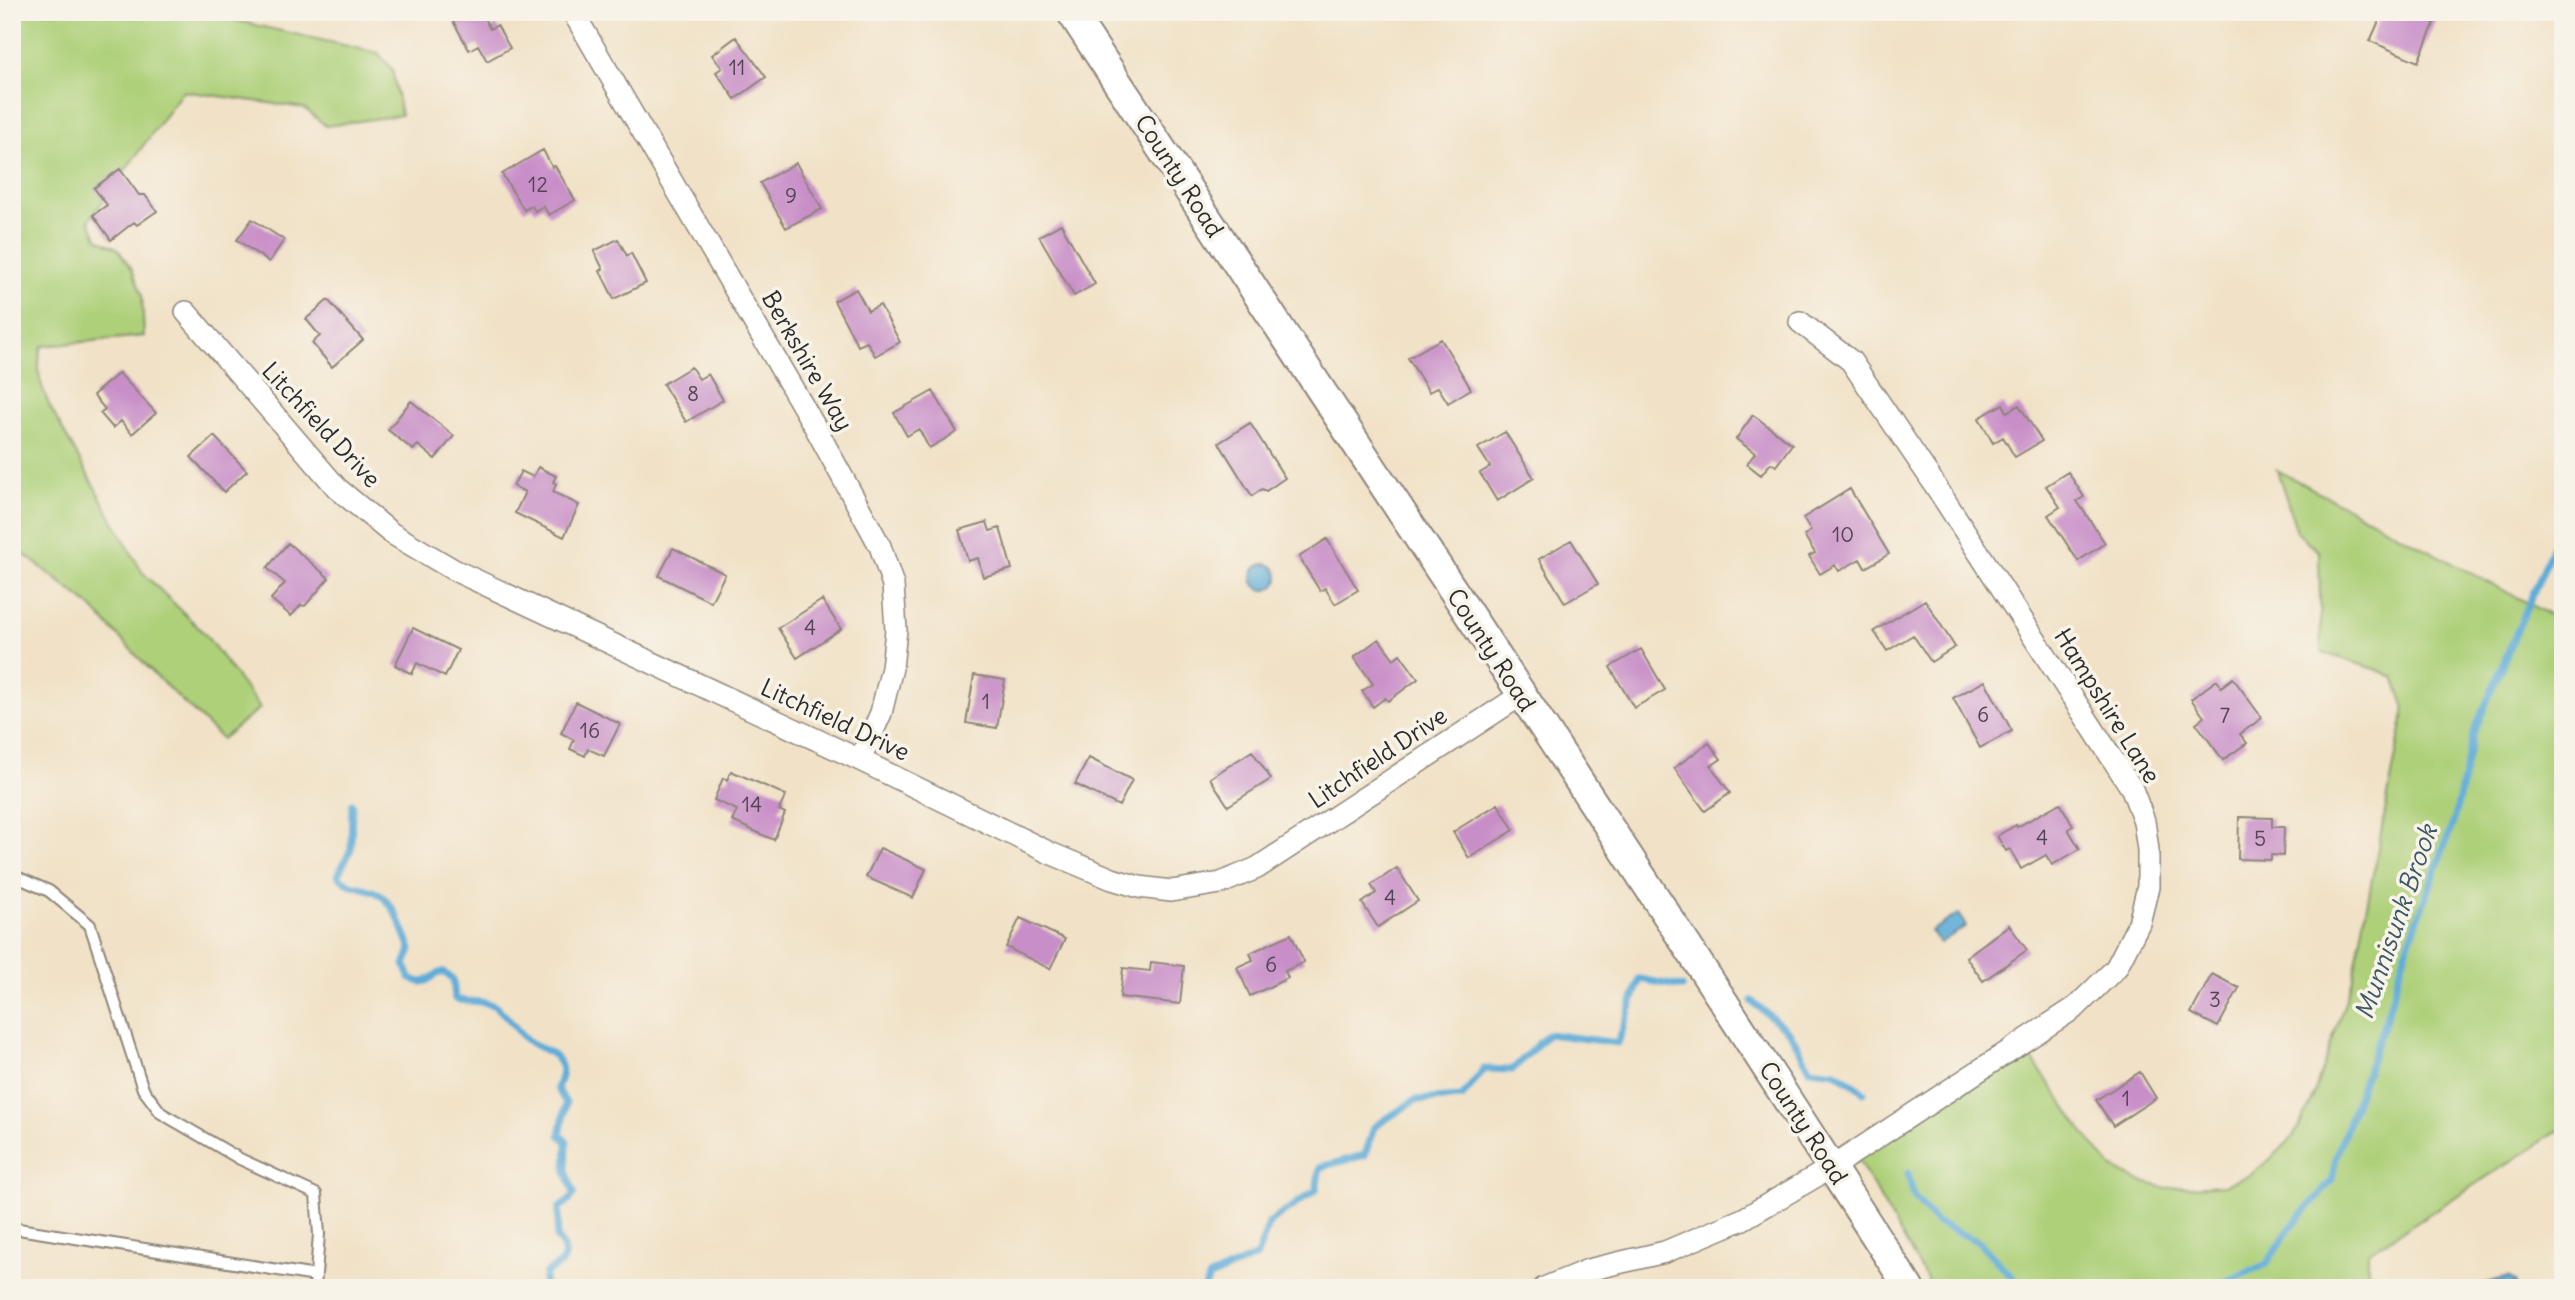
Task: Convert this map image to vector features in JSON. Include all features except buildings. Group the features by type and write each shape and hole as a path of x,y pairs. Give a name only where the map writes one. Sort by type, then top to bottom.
{"street":[{"name":"Berkshire Way","path":"573,12 816,427 880,546 892,585 896,630 892,668 881,713 860,761"},
{"name":"County Road","path":"1071,12 1657,898 1909,1288"},
{"name":"Litchfield Drive","path":"186,312 337,488 391,533 454,570 1050,853 1112,879 1139,887 1171,891 1221,883 1256,868 1521,695"},
{"name":"Hampshire Lane","path":"1544,1288 1588,1270 1665,1252 1743,1219 1832,1167 2076,1007 2116,968 2139,923 2148,887 2148,850 2144,821 2132,789 1852,360 1800,322"}],"lane":[{"path":"12,875 48,891 90,925 143,1089 161,1113 240,1159 316,1194 319,1234 315,1288"},
{"path":"12,1228 316,1276"}],"green space":[{"path":"12,12 198,12 378,53 392,69 401,115 326,126 304,108 183,91 89,220 98,239 117,248 132,269 142,295 144,336 42,346 40,377 50,407 142,572 204,633 260,708 222,739 156,676 88,604 12,545"},
{"path":"2277,470 2563,622 2563,1128 2368,1253 2368,1288 1932,1288 1850,1146 2010,1065 2026,1050 2111,1167 2138,1181 2167,1188 2224,1185 2250,1175 2293,1137 2311,1103 2353,978 2405,708 2394,677 2321,652 2319,552 2297,532"}],"water":[{"path":"1265,564 1274,568 1278,577 1274,586 1265,590 1256,586 1252,577 1256,568"},
{"path":"1958,914 1966,926 1940,943 1931,931"},
{"path":"2508,1277 2515,1281 2517,1288 2483,1288 2484,1284"}],"waterway":[{"name":"Munnisunk Brook","path":"2211,1288 2267,1264 2287,1232 2332,1180 2336,1157 2455,817 2473,734 2563,523"},
{"path":"352,804 351,849 338,875 346,883 377,893 394,910 411,949 405,965 410,978 425,982 443,972 453,979 455,999 493,1005 503,1012 528,1041 552,1055 561,1065 557,1088 566,1103 560,1135 567,1142 566,1171 574,1193 569,1201 559,1208 557,1238 563,1246 565,1256 561,1263 546,1273 543,1288"},
{"name":"Munnisunk Brook","path":"1204,1288 1210,1277 1257,1256 1269,1223 1316,1190 1320,1167 1365,1155 1374,1127 1415,1100 1462,1097 1484,1069 1512,1070 1548,1034 1618,1043 1640,979 1682,987"},
{"name":"Munnisunk Brook","path":"1752,1001 1790,1033 1810,1069 1836,1072 1864,1092"},
{"name":"Munnisunk Brook","path":"1908,1173 1914,1197 1936,1222 1979,1242 2022,1288"}]}
